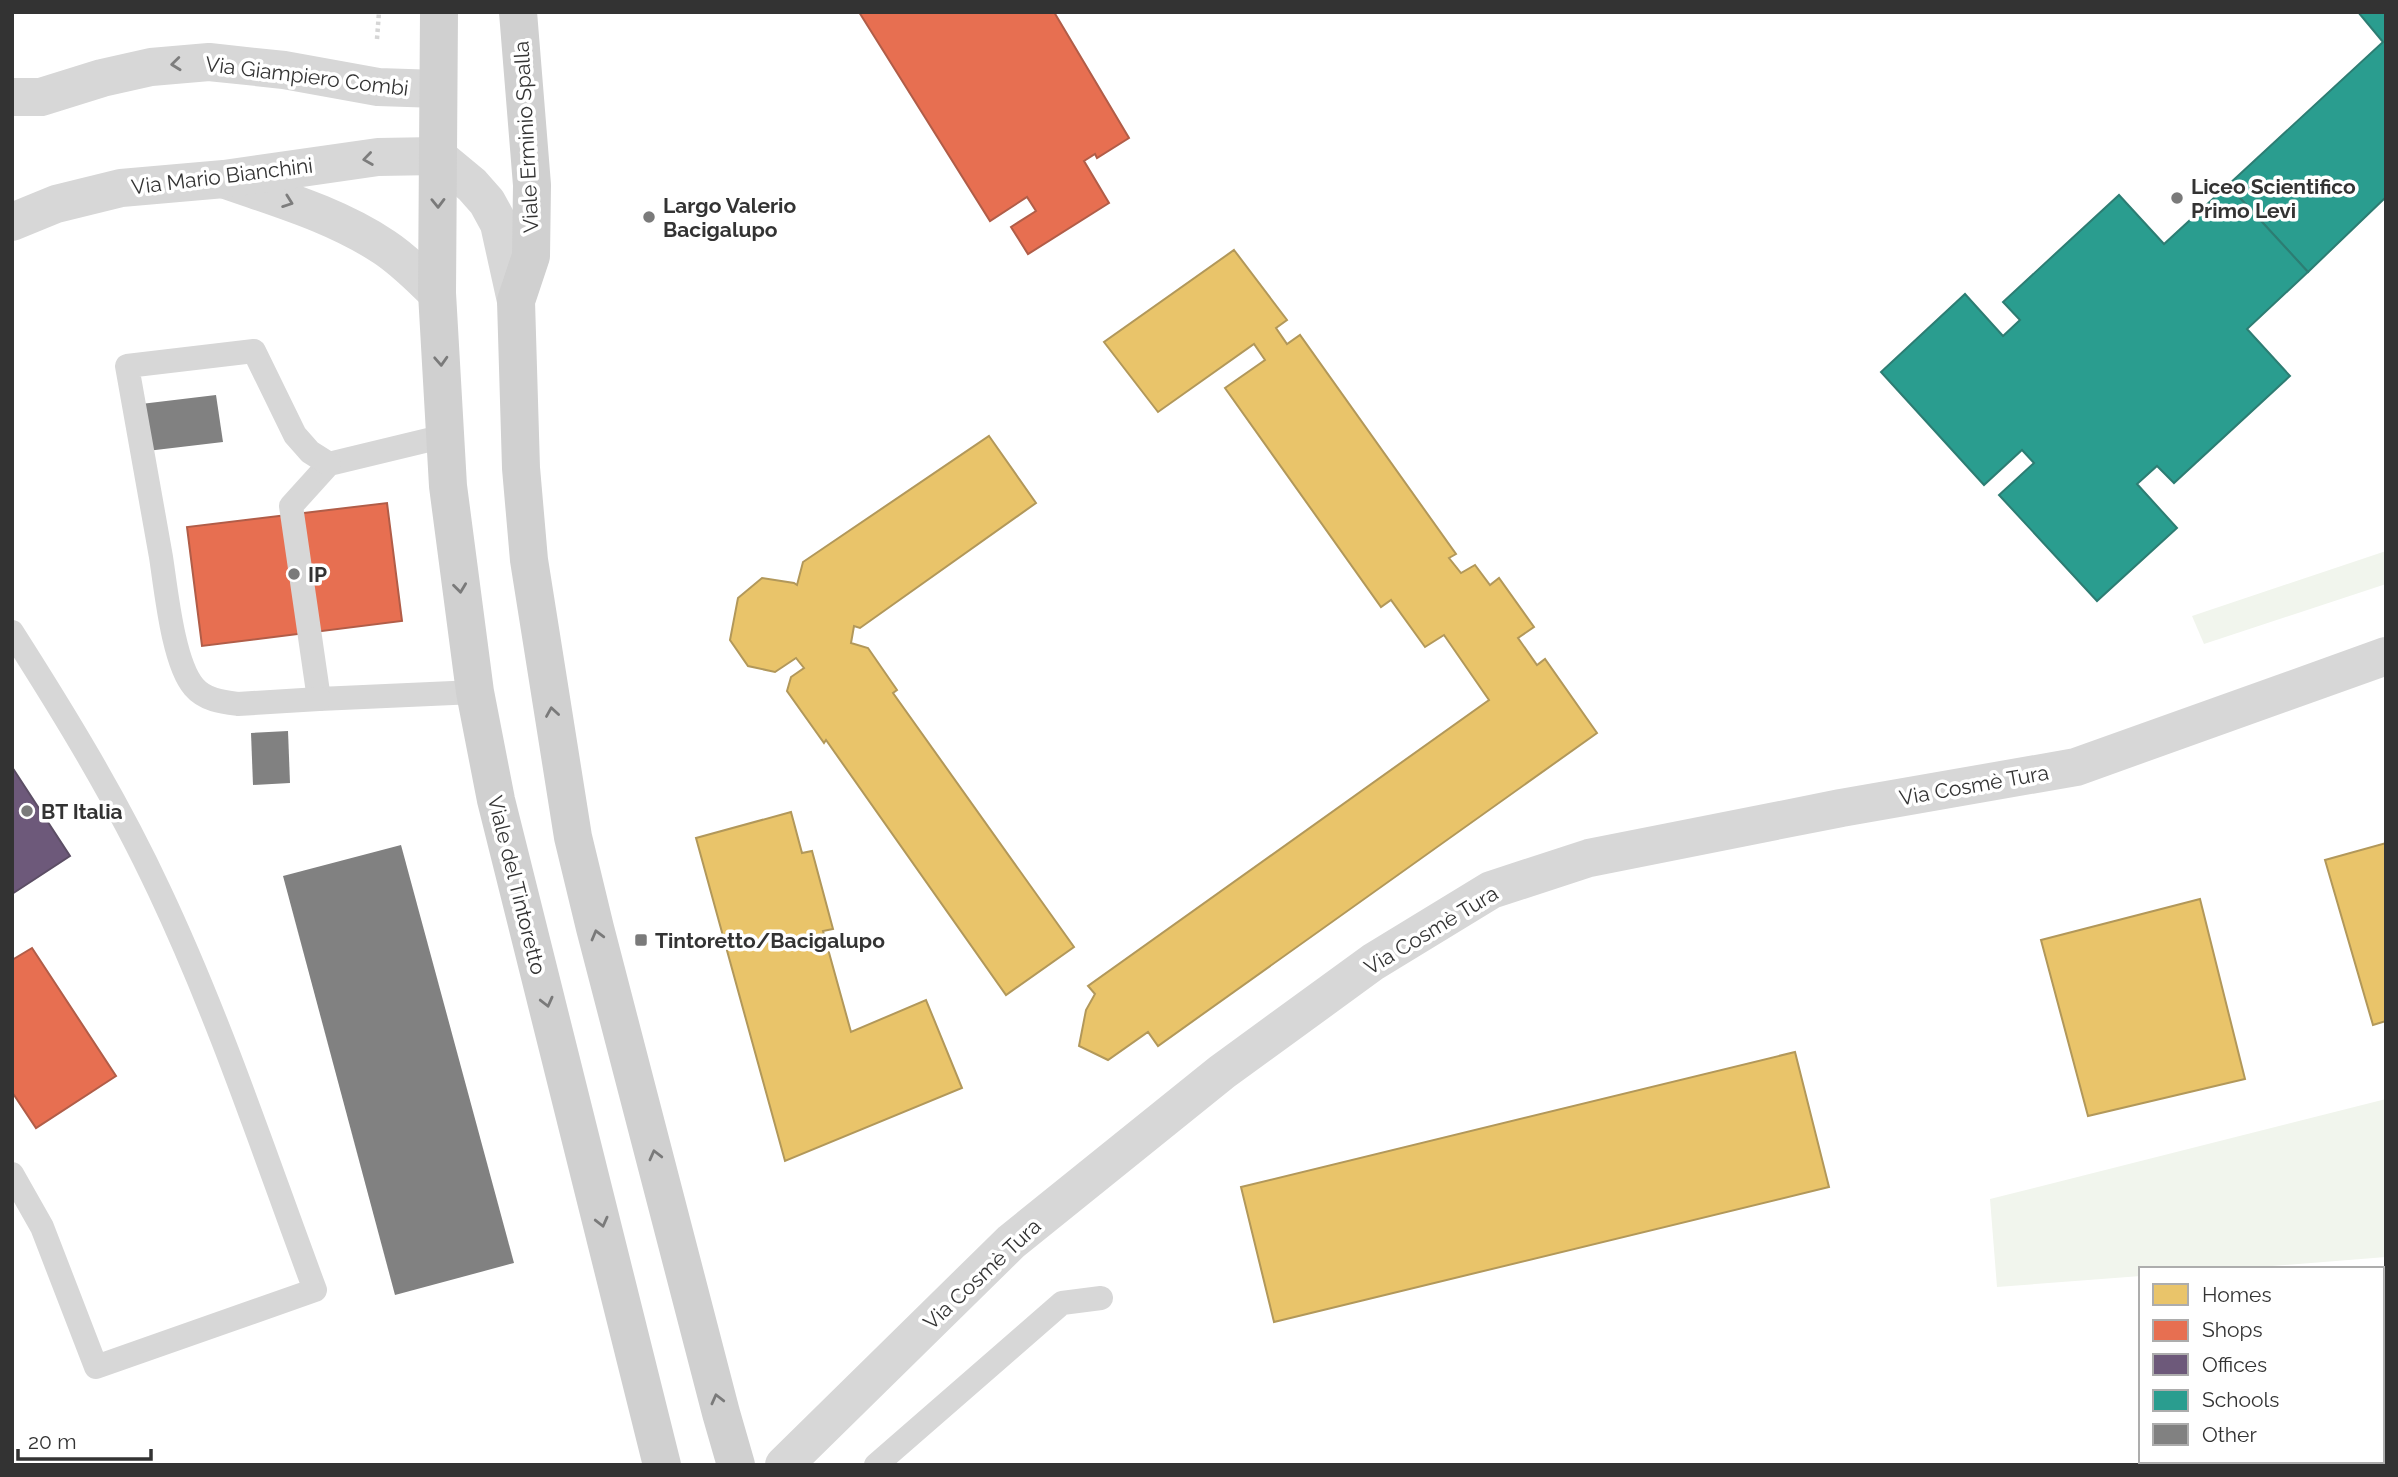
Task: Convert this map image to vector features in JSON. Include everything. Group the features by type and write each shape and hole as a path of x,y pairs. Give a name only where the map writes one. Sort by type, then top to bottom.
{"main road":[{"path":"437,293 439,12"},
{"name":"Viale Erminio Spalla","path":"516,301 533,243 532,185 518,12"},
{"name":"Viale del Tintoretto","path":"437,293 448,486 475,692 495,800 662,1465"},
{"path":"516,301 521,468 529,560 573,837 615,1008 736,1465"}],"street":[{"name":"Via Giampiero Combi","path":"12,96 41,97 102,78 151,67 209,62 284,69 377,87 438,89"},
{"path":"436,156 472,185 493,213 499,225 516,301"},
{"name":"Via Mario Bianchini","path":"12,222 56,204 100,192 151,184 224,179 378,157 436,156"},
{"path":"224,179 334,219 394,254 437,293"},
{"name":"Via Cosmè Tura","path":"784,1465 1011,1242 1222,1072 1373,962 1491,890 1588,858 1841,808 2077,767 2386,656"}],"lane":[{"path":"329,464 310,452 295,435 254,351 127,366 170,613 182,666 194,687 212,699 238,704 475,692"},
{"path":"319,699 291,506 329,464 445,436"},
{"path":"12,632 82,745 159,889 208,1004 315,1290 96,1367 42,1227 12,1174"},
{"path":"876,1465 1062,1303 1101,1298"}],"path":[{"path":"377,39 379,12"}],"shaded area":[{"path":"2386,551 2386,584 2204,644 2192,616"},
{"path":"2386,1099 2386,1257 2259,1267 2139,1267 2139,1276 1997,1287 1990,1199"}],"building: Homes":[{"path":"1234,250 1287,320 1276,328 1287,344 1300,335 1456,554 1449,558 1461,573 1475,565 1490,585 1499,578 1534,627 1518,638 1537,665 1545,659 1597,733 1158,1046 1148,1032 1108,1060 1079,1046 1086,1010 1095,994 1088,986 1489,700 1444,635 1425,647 1391,600 1381,607 1225,388 1265,360 1254,344 1158,412 1104,342"},
{"path":"989,436 1036,503 860,628 854,626 851,643 868,648 897,690 893,693 1074,947 1006,995 826,740 824,743 787,691 791,677 804,668 796,658 775,672 748,666 730,640 738,598 762,578 797,585 803,562"},
{"path":"791,812 802,853 812,851 833,929 823,931 851,1032 926,1000 962,1088 785,1161 696,838"},
{"path":"2386,843 2386,1021 2373,1025 2325,860"},
{"path":"2200,899 2245,1079 2088,1116 2041,940"},
{"path":"1795,1052 1829,1187 1274,1322 1241,1187"}],"building: Shops":[{"path":"859,12 1054,12 1129,138 1097,158 1095,154 1084,161 1109,203 1028,254 1011,227 1036,211 1027,197 990,221"},
{"name":"IP","path":"387,503 402,621 202,646 187,527"},
{"path":"32,948 116,1076 36,1128 12,1092 12,960"}],"building: Offices":[{"name":"BT Italia","path":"12,767 70,856 12,894"}],"building: Schools":[{"path":"2358,12 2386,12 2386,197 2308,272 2228,185 2383,42"},
{"path":"2228,185 2308,272 2247,329 2290,376 2174,483 2157,466 2137,484 2177,528 2097,601 1999,495 2034,463 2022,450 1984,485 1881,372 1965,294 2003,336 2020,320 2003,302 2119,195 2164,244"}],"building: Other":[{"path":"216,395 223,442 147,451 141,404"},
{"path":"288,731 290,783 253,785 251,733"},
{"path":"401,845 514,1263 395,1295 283,876"}],"place":[{"name":"Liceo Scientifico Primo Levi","path":"2177,198"},
{"name":"Largo Valerio Bacigalupo","path":"649,217"},
{"name":"IP","path":"294,574"},
{"name":"BT Italia","path":"27,811"},
{"name":"Tintoretto/Bacigalupo","path":"641,940"}]}
